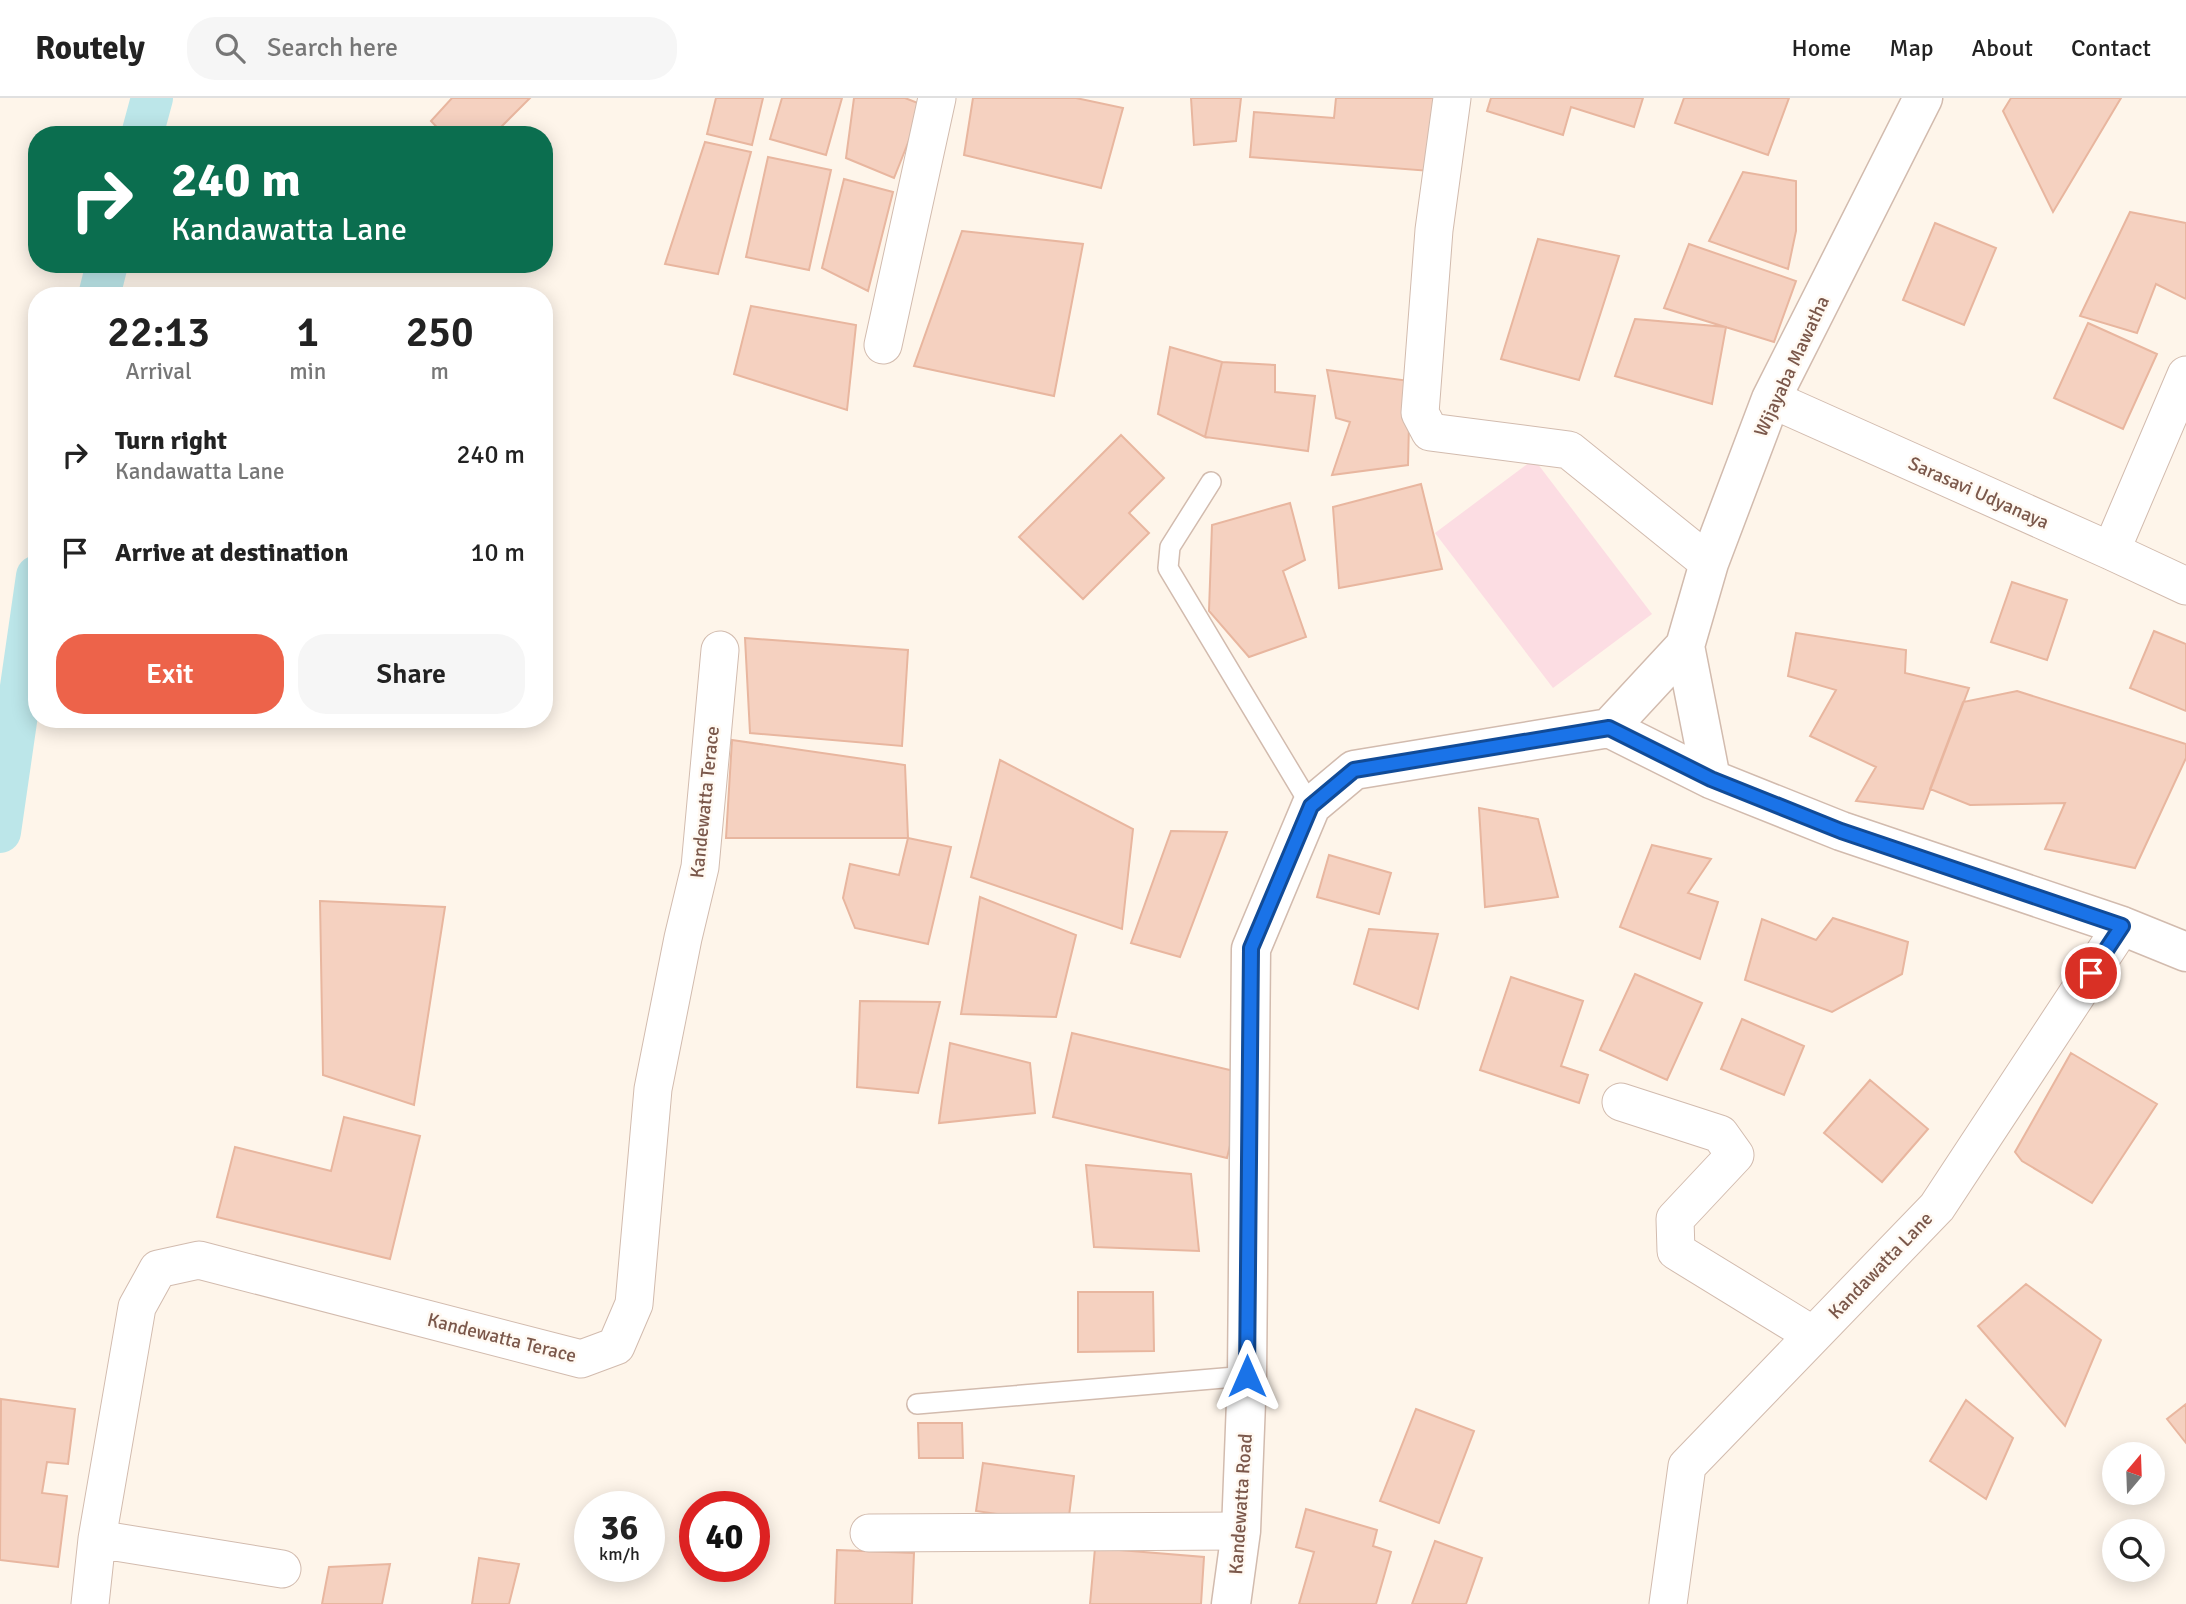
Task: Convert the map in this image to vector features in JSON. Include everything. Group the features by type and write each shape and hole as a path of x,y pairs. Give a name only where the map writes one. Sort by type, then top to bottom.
{"street":[{"path":"883,345 937,98"},
{"path":"1452,98 1434,230 1420,413 1430,432 1569,450 1709,563"},
{"name":"Wijayaba Mawatha","path":"1685,646 1709,563 1771,400 1923,98"},
{"path":"2111,551 2186,375"},
{"name":"Sarasavi Udyanaya","path":"1771,400 2186,586"},
{"path":"1685,646 1609,728 1711,779 1841,831 2122,926 2186,952"},
{"path":"1685,646 1711,779"},
{"name":"Kandewatta Terace","path":"90,1604 97,1539 137,1307 158,1269 199,1260 581,1359 616,1346 634,1304 653,1089 682,938 700,867 720,650"},
{"name":"Kandewatta Road","path":"1231,1604 1241,1531 1247,1376 1251,948 1311,806 1354,770 1609,728"},
{"name":"Kandawatta Lane","path":"1668,1604 1687,1466 1937,1207 2122,926"},
{"path":"1620,1101 1720,1134 1735,1155 1675,1219 1676,1251 1813,1335"},
{"path":"869,1533 1241,1531"},
{"path":"97,1539 282,1569"}],"lane":[{"path":"1212,482 1170,547 1168,568 1311,806"},
{"path":"917,1404 1247,1376"}],"shaded area":[{"path":"1534,459 1652,614 1553,688 1435,533"}],"building":[{"path":"452,98 530,98 502,126 436,126 431,121"},
{"path":"716,98 763,98 752,145 707,134"},
{"path":"782,98 842,98 826,155 770,139"},
{"path":"854,98 905,98 923,105 894,178 846,158"},
{"path":"973,98 1076,98 1123,108 1101,188 964,155"},
{"path":"1191,98 1241,98 1236,141 1194,145"},
{"path":"1336,98 1436,98 1430,171 1250,157 1254,112 1334,118"},
{"path":"1491,98 1643,98 1634,127 1571,107 1563,135 1487,111"},
{"path":"1684,98 1789,98 1768,155 1675,123"},
{"path":"2011,98 2121,98 2053,212 2003,111"},
{"path":"705,142 751,152 718,274 665,264"},
{"path":"768,157 831,170 809,270 746,257"},
{"path":"1743,172 1796,181 1796,231 1788,269 1709,241"},
{"path":"844,179 893,192 868,291 822,268"},
{"path":"2130,212 2186,223 2186,299 2156,284 2137,333 2080,316"},
{"path":"1935,223 1996,248 1964,325 1903,300"},
{"path":"962,231 1083,244 1054,396 914,366"},
{"path":"1538,239 1619,256 1579,380 1501,359"},
{"path":"1689,244 1796,281 1774,342 1664,308"},
{"path":"751,306 856,325 847,410 734,374"},
{"path":"1635,319 1726,327 1712,404 1615,376"},
{"path":"2088,323 2157,354 2123,429 2054,398"},
{"path":"1170,347 1222,362 1205,437 1158,414"},
{"path":"1222,362 1275,365 1275,392 1315,396 1308,451 1205,437"},
{"path":"1327,370 1410,381 1408,465 1332,475 1350,422 1336,418"},
{"path":"1121,435 1164,478 1129,513 1149,533 1083,599 1019,537"},
{"path":"1421,484 1442,569 1339,588 1333,507"},
{"path":"1290,503 1305,560 1283,571 1306,637 1249,657 1209,611 1212,525"},
{"path":"2012,582 2067,600 2047,660 1991,642"},
{"path":"2154,631 2186,644 2186,711 2130,688"},
{"path":"1796,633 1906,650 1905,673 1969,688 1923,809 1856,801 1876,767 1810,736 1836,690 1788,676"},
{"path":"745,638 908,650 902,746 750,733"},
{"path":"2017,691 2186,744 2186,758 2135,868 2045,849 2065,803 1970,805 1930,789 1963,702"},
{"path":"732,740 905,765 908,838 726,838"},
{"path":"1000,760 1133,829 1122,929 971,877"},
{"path":"1479,808 1538,819 1558,897 1485,907"},
{"path":"1171,831 1227,832 1180,957 1131,943"},
{"path":"908,838 951,847 928,944 855,928 843,898 850,864 899,875"},
{"path":"1652,845 1711,859 1688,893 1718,902 1700,959 1620,927"},
{"path":"1329,855 1391,873 1379,914 1317,897"},
{"path":"980,897 1076,935 1056,1017 961,1014"},
{"path":"320,901 445,907 414,1105 323,1075"},
{"path":"1833,918 1908,942 1902,974 1832,1012 1745,980 1762,919 1816,940"},
{"path":"1369,929 1438,934 1418,1009 1354,984"},
{"path":"1635,974 1702,1003 1667,1080 1600,1050"},
{"path":"1511,977 1583,1001 1561,1066 1588,1075 1579,1103 1480,1070"},
{"path":"860,1001 940,1002 918,1093 857,1087"},
{"path":"1742,1019 1804,1046 1784,1095 1721,1069"},
{"path":"1072,1033 1247,1074 1227,1158 1053,1117"},
{"path":"950,1043 1030,1063 1035,1113 939,1123"},
{"path":"2071,1053 2157,1104 2092,1203 2022,1161 2015,1152"},
{"path":"1870,1080 1928,1129 1882,1182 1824,1133"},
{"path":"344,1117 420,1136 390,1259 217,1217 235,1147 331,1171"},
{"path":"1086,1165 1191,1174 1199,1251 1094,1247"},
{"path":"2026,1284 2101,1340 2065,1426 1978,1326"},
{"path":"1078,1292 1153,1292 1154,1351 1078,1352"},
{"path":"1,1399 75,1409 68,1464 47,1462 42,1493 67,1496 58,1567 0,1560"},
{"path":"1966,1400 2013,1438 1986,1499 1930,1461"},
{"path":"2186,1404 2186,1443 2167,1419"},
{"path":"1416,1409 1474,1431 1439,1523 1380,1501"},
{"path":"918,1423 962,1423 963,1458 919,1458"},
{"path":"983,1463 1074,1476 1068,1524 976,1511"},
{"path":"1306,1509 1377,1530 1373,1546 1391,1552 1376,1604 1299,1604 1314,1552 1296,1547"},
{"path":"1435,1541 1482,1558 1466,1604 1412,1604"},
{"path":"1095,1548 1204,1557 1201,1604 1090,1604"},
{"path":"837,1550 914,1553 912,1604 835,1604"},
{"path":"479,1558 519,1564 509,1604 472,1604"},
{"path":"390,1564 382,1604 322,1604 329,1567"}],"waterway":[{"path":"144,126 152,98"},
{"path":"101,287 105,273"},
{"path":"0,832 28,638"}],"route":[{"path":"1247,1376 1251,948 1311,806 1354,770 1609,728 1711,779 1841,831 2122,926 2091,973"}]}
